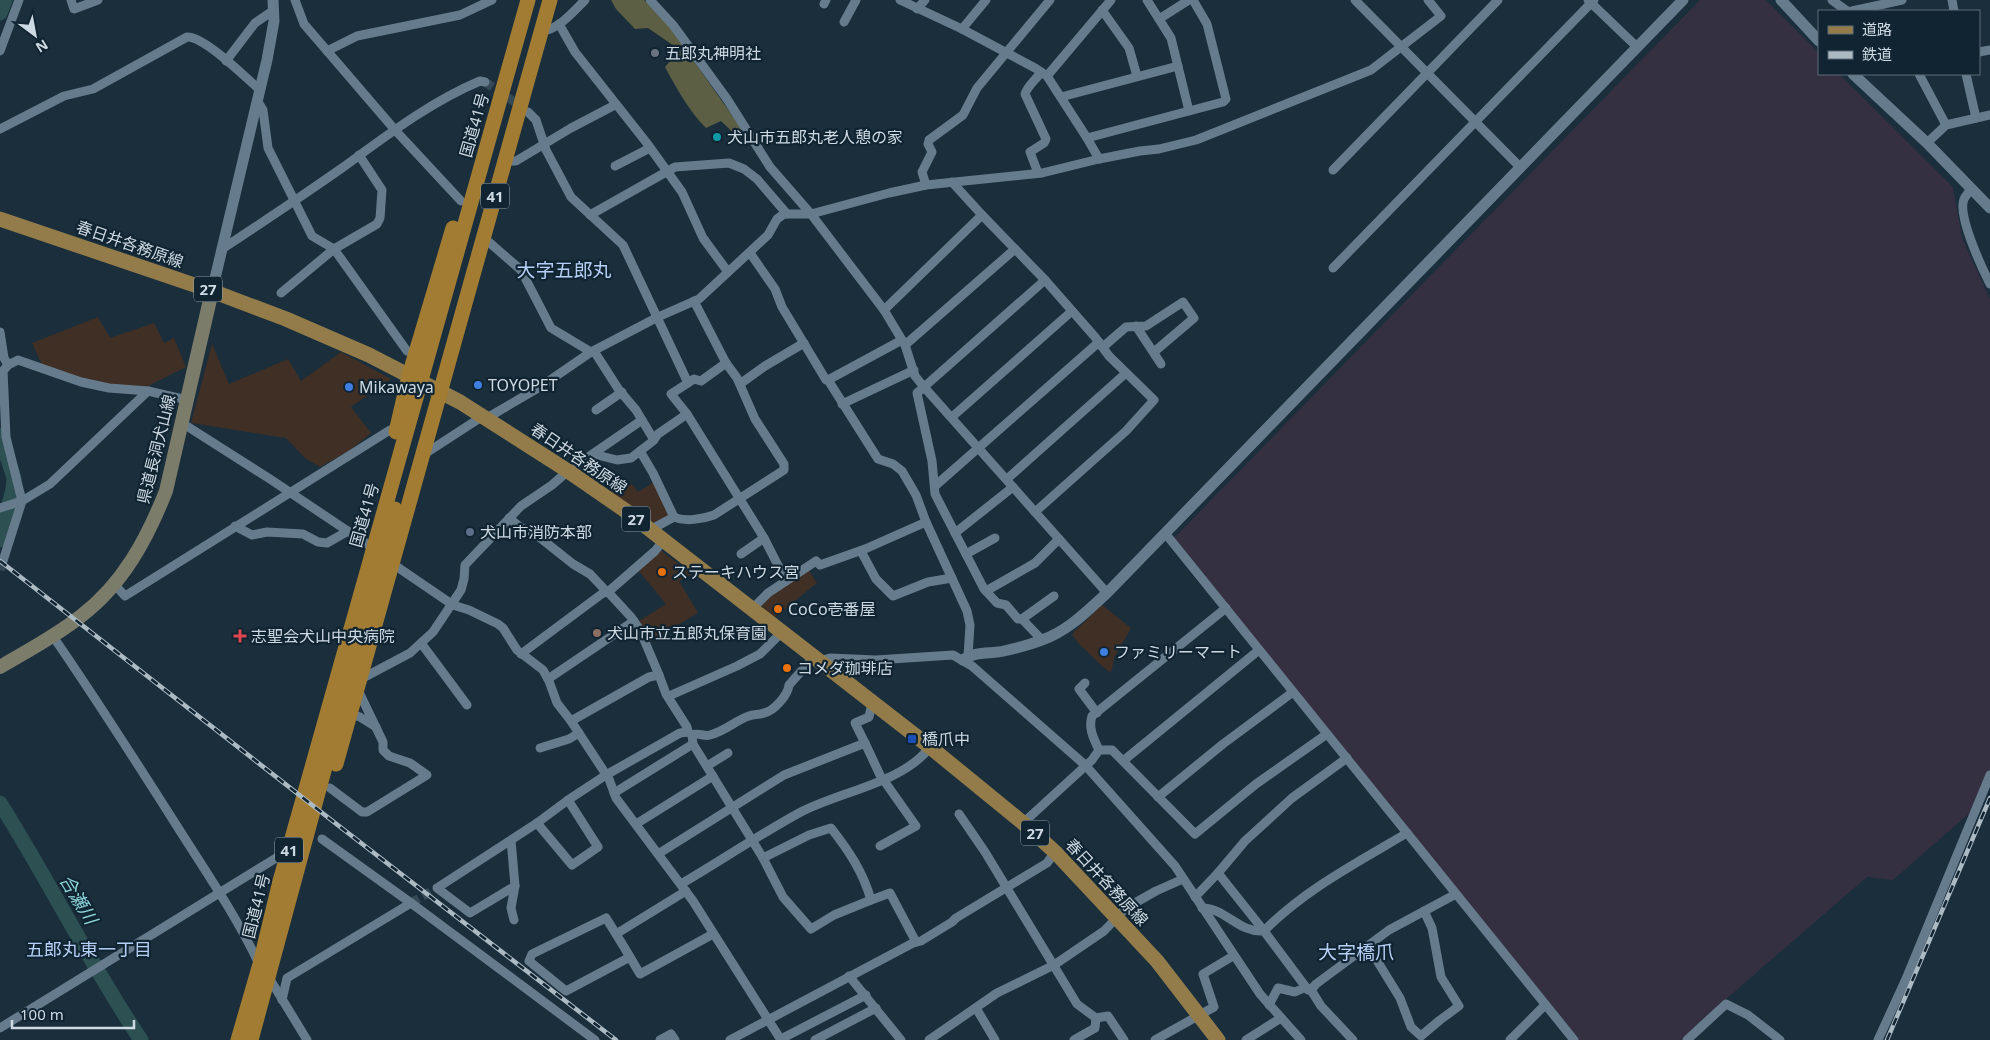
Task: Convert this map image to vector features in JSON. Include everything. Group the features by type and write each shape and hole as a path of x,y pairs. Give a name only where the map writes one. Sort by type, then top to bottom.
{"highway":[{"path":"287,882 281,856 281,842 367,543 409,376 518,0"},
{"name":"国道41号","path":"251,1040 264,970 287,882 495,132 528,0"},
{"name":"国道41号","path":"495,132 539,0"},
{"name":"41","path":"441,393 550,0"},
{"path":"287,882 330,788 441,393"},
{"name":"国道41号","path":"238,1040 264,970"}],"main road":[{"name":"春日井各務原線","path":"0,219 212,291 369,355 485,417 568,471 626,511 751,610 930,747 1023,823 1055,852 1157,961 1218,1040"},
{"name":"県道長洞犬山線","path":"0,667 82,616 114,586 136,556 154,522 166,491 212,291"}],"street":[{"path":"0,51 19,0"},
{"path":"71,0 74,9 98,0"},
{"path":"295,0 304,24 394,130 461,201"},
{"path":"327,51 357,36 460,15 492,0"},
{"path":"542,31 550,31 585,0"},
{"path":"650,0 673,25 727,99 770,166 811,214 884,310 904,343 915,376 1107,593"},
{"path":"844,22 856,0"},
{"path":"900,0 962,29 1044,74 1061,96 1099,159"},
{"path":"917,9 925,0"},
{"path":"962,29 986,0"},
{"path":"926,185 922,172 932,152 928,144 929,140 963,115 977,88 1050,0"},
{"path":"1038,173 1030,152 1044,143 1046,139 1025,94 1027,88 1044,74 1111,0"},
{"path":"1147,0 1171,38 1189,111"},
{"path":"1087,138 1223,102 1226,99 1207,24 1191,0 1159,19"},
{"path":"1355,0 1520,168"},
{"path":"423,455 485,417 543,385 592,351 694,301 750,253 768,235 778,219 787,214 811,214 926,185 1038,173 1196,140 1371,70 1441,16 1428,0"},
{"path":"1333,170 1498,0"},
{"path":"614,793 696,734 708,736 727,729 748,716 766,713 774,707 789,690 789,686 815,659 876,660 953,655 966,658 1003,651 1059,633 1107,593 1683,0"},
{"path":"1780,0 1818,40"},
{"path":"1832,0 1846,10"},
{"path":"1857,10 1902,0"},
{"path":"1333,268 1591,1 1637,47"},
{"path":"226,61 255,23 275,3"},
{"path":"212,291 259,95 271,40 275,3"},
{"path":"1102,10 1129,48 1137,76"},
{"path":"559,24 575,52 682,192 703,238 728,272"},
{"path":"0,129 64,96 93,89 187,37 193,37 243,73 259,95 268,148 312,236 334,249 407,351"},
{"path":"1061,96 1178,66"},
{"path":"1854,75 1927,143 1990,208"},
{"path":"1920,75 1946,125"},
{"path":"1966,75 1976,118"},
{"path":"222,249 295,201 394,130 452,95 480,81 485,82"},
{"path":"505,161 516,161 544,143 615,105"},
{"path":"528,112 536,120 549,157 567,190 590,215 623,245 688,383"},
{"path":"1927,143 1946,125 1990,115"},
{"path":"615,166 650,148"},
{"path":"281,293 334,249 377,224 380,218 382,190 359,155"},
{"path":"590,215 675,167 729,163 737,165 757,179 787,214"},
{"path":"952,182 1045,280 1126,373 1154,400 1120,437 1035,512"},
{"path":"1971,189 1964,199 1962,208 1973,248 1990,284"},
{"path":"884,310 982,215"},
{"path":"483,237 521,270 551,328 592,351 642,420 654,440"},
{"path":"828,380 904,343 1015,249"},
{"path":"750,253 775,289 782,306 826,380 828,380 878,459 893,464 902,471 916,495 926,522 970,619 966,658"},
{"path":"1045,280 917,393 932,461 935,494 986,591 997,603 1006,605 1018,620 1054,596"},
{"path":"640,452 653,473 674,516 678,519 708,518 784,470 784,464 755,419 740,384 726,363 694,301"},
{"path":"935,486 1101,345 1126,327 1146,326 1183,302 1194,318 1154,352"},
{"path":"952,417 1072,311"},
{"path":"1136,326 1161,364"},
{"path":"0,332 4,358 8,365"},
{"path":"740,384 765,366 804,343"},
{"path":"3,561 22,501 6,437 3,372 8,365 18,360 91,384 109,388 148,391 187,400"},
{"path":"726,363 701,381 694,379 671,394 687,414 764,538 786,581"},
{"path":"842,404 914,370"},
{"path":"955,533 1126,373"},
{"path":"0,508 22,501 50,484 148,391"},
{"path":"596,410 622,392"},
{"path":"593,454 617,460 631,458 654,440 658,434 687,414"},
{"path":"330,788 362,812 367,812 427,775 410,763 390,756 383,750 383,742 359,685 410,653 434,632 463,585 465,565 521,506 642,420"},
{"path":"182,424 348,530 393,564 453,604 498,624 521,654 543,670 557,703 606,775 614,793 683,887 781,1040 866,995"},
{"path":"114,586 125,596 288,492 390,430 396,430"},
{"path":"650,530 674,516"},
{"path":"509,518 590,574 634,622 646,642 666,694 688,727 691,737 707,766 763,858 783,897 811,929 834,915 890,893 916,942"},
{"path":"751,610 768,593 816,561 820,566 926,522"},
{"path":"235,526 252,535 266,532 303,534 318,542 326,543 348,530"},
{"path":"1165,533 1574,1040"},
{"path":"741,554 764,538"},
{"path":"966,554 995,538"},
{"path":"986,591 1035,562 1059,539"},
{"path":"521,654 603,593 607,592 655,551 663,541"},
{"path":"860,551 876,579 893,596 928,582 952,578"},
{"path":"1100,750 1091,731 1090,723 1092,716 1226,608"},
{"path":"1022,619 1042,640"},
{"path":"548,679 634,622"},
{"path":"668,696 760,654 781,633"},
{"path":"52,635 92,692 219,892 307,1040"},
{"path":"422,643 467,706"},
{"path":"1123,761 1260,650"},
{"path":"966,658 1085,765 1165,854 1183,878 1233,956 1269,1005 1301,1040"},
{"path":"571,721 649,677 659,675"},
{"path":"1085,683 1079,689 1097,713"},
{"path":"1158,797 1223,744 1293,692"},
{"path":"872,703 869,717 855,723 883,779 916,826 880,846"},
{"path":"351,714 376,727"},
{"path":"540,748 568,739 579,733"},
{"path":"515,886 470,913 437,888 538,823 606,775 680,733 691,737"},
{"path":"1023,823 1100,750 1112,750 1195,834 1256,784 1327,734"},
{"path":"658,854 784,775 865,743"},
{"path":"616,934 683,887 800,812 912,766 930,747"},
{"path":"707,766 728,753"},
{"path":"1195,896 1218,873 1245,841 1292,798 1347,758"},
{"path":"1878,1040 1906,979 1990,775"},
{"path":"636,824 713,776"},
{"path":"538,823 572,865 598,847 568,800"},
{"path":"959,814 985,852 1077,1004 1096,1018 1108,1016 1124,1040"},
{"path":"763,858 809,835 831,828 854,858 866,881 871,900"},
{"path":"1202,908 1213,909 1242,928 1258,932 1264,931 1280,915 1328,881 1407,833"},
{"path":"322,839 595,1040"},
{"path":"511,840 515,886 511,908 514,920"},
{"path":"730,1040 952,922 1005,887 1047,863 1055,852"},
{"path":"0,1028 219,892 281,856"},
{"path":"1218,873 1321,1006 1353,1040"},
{"path":"929,1040 997,993 1054,965 1104,931 1126,908 1183,878"},
{"path":"1269,1005 1278,988 1295,992 1308,989 1401,923 1456,894"},
{"path":"282,1000 287,978 411,903"},
{"path":"1368,946 1400,998 1411,1027 1421,1036 1459,1006 1441,977 1432,928 1424,911"},
{"path":"630,957 566,990 529,961 532,954 606,918 630,957 640,974 713,934"},
{"path":"1155,1040 1214,1007 1203,974 1233,956"},
{"path":"849,976 900,1040"},
{"path":"1687,1040 1726,1004 1748,1015 1780,1040"},
{"path":"1510,1040 1546,1005"},
{"path":"815,1040 876,1008"},
{"path":"976,1008 994,1040"},
{"path":"1074,1040 1095,1028 1096,1018"},
{"path":"1246,1040 1281,1018"},
{"path":"660,1040 671,1034 675,1040"}],"shaded area":[{"path":"1700,0 1766,0 1818,52 1818,75 1840,75 1953,187 1962,238 1990,299 1990,771 1972,811 1893,880 1867,877 1725,1000 1682,1040 1578,1040 1174,538"},
{"path":"98,317 110,338 154,323 164,343 174,338 186,367 146,387 110,385 44,369 32,343"},
{"name":"Mikawaya","path":"212,344 229,384 288,359 301,381 341,352 391,379 351,407 371,433 349,451 320,467 306,459 286,438 191,423"},
{"path":"654,482 670,515 659,522 651,523 611,491 632,484 638,492"},
{"path":"660,550 692,574 679,581 698,613 651,641 639,621 666,604 638,570"},
{"path":"808,569 817,583 775,617 759,604"},
{"path":"1102,605 1131,628 1114,658 1111,673 1078,643 1072,634"}],"green space":[{"path":"611,0 644,0 669,26 741,128 740,139 721,121 706,128 694,114 665,67 680,50 648,28 635,29 616,9"}],"waterway":[{"name":"合瀬川","path":"0,13 5,0"},
{"name":"合瀬川","path":"0,435 14,478 0,540"},
{"name":"合瀬川","path":"0,803 104,982 141,1040"}],"tunnel":[{"path":"485,82 522,107"},
{"path":"0,570 3,561"},
{"path":"411,903 437,888"}],"railway":[{"path":"0,561 616,1040"},
{"path":"1887,1040 1990,798"}],"place":[{"name":"五郎丸神明社","path":"655,53"},
{"name":"犬山市五郎丸老人憩の家","path":"717,137"},
{"name":"TOYOPET","path":"478,385"},
{"name":"Mikawaya","path":"349,387"},
{"name":"犬山市消防本部","path":"470,532"},
{"name":"ステーキハウス宮","path":"662,572"},
{"name":"CoCo壱番屋","path":"778,609"},
{"name":"犬山市立五郎丸保育園","path":"597,633"},
{"name":"志聖会犬山中央病院","path":"240,636"},
{"name":"ファミリーマート","path":"1104,652"},
{"name":"コメダ珈琲店","path":"787,668"},
{"name":"橋爪中","path":"912,739"}],"district":[{"name":"大字五郎丸","path":"564,270"},
{"name":"五郎丸東一丁目","path":"89,949"},
{"name":"大字橋爪","path":"1356,952"}]}
